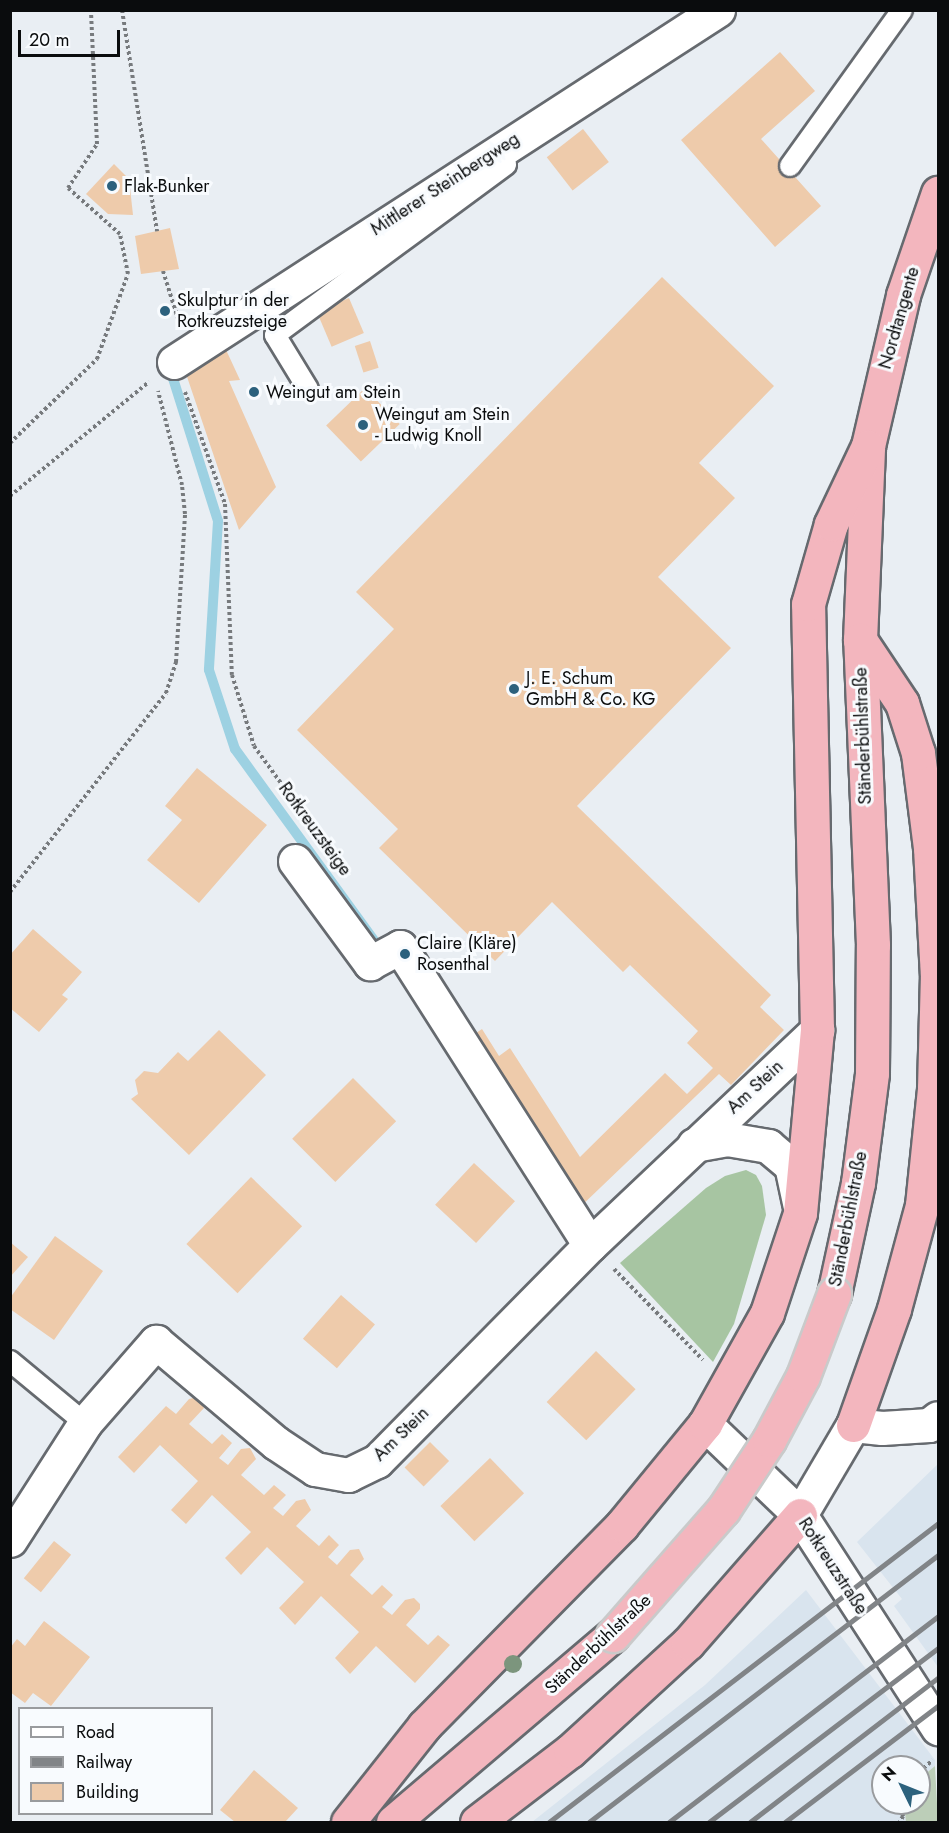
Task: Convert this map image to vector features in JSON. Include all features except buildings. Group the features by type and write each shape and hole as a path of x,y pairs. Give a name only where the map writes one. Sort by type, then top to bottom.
{"highway":[{"name":"Nordtangente","path":"868,446 903,295 939,193"},
{"name":"Ständerbühlstraße","path":"393,1822 614,1635 717,1519 769,1440 803,1376 834,1294 858,1183 872,1073 873,945 860,640 868,446"},
{"path":"348,1822 424,1726 622,1525 705,1424 767,1313 800,1213 817,1030 808,604 831,524 868,446"},
{"path":"853,1425 894,1309 922,1205 934,1088 937,978 930,848 918,753 902,704 860,640"},
{"path":"477,1822 570,1751 688,1643 800,1515"}],"street":[{"name":"Mittlerer Steinbergweg","path":"172,364 718,10"},
{"name":"Rotkreuzsteige","path":"295,861 370,963 399,947 591,1245"},
{"name":"Am Stein","path":"10,1540 85,1423 156,1342 276,1443 315,1469 348,1475 377,1461 591,1245 817,1030"},
{"name":"Am Stein","path":"694,1145 727,1138 768,1146 791,1165 800,1213"},
{"path":"800,1515 853,1425 882,1428 929,1425 939,1418"},
{"name":"Rotkreuzstraße","path":"705,1424 800,1515 939,1728"}],"lane":[{"path":"790,166 902,10"},
{"path":"308,389 275,335 539,141 562,111"},
{"path":"10,1360 85,1423"}],"path":[{"path":"10,443 97,359 128,274 120,234 68,188 97,144 91,10"},
{"path":"122,10 157,231"},
{"path":"10,892 159,702 176,662 185,514 163,271"},
{"path":"10,496 172,364"},
{"name":"Rotkreuzsteige","path":"172,364 225,504 232,675 254,746 323,842"},
{"path":"620,1275 697,1354"}],"shaded area":[{"path":"938,1464 938,1667 894,1606 902,1599 857,1542"},
{"path":"806,1590 935,1760 935,1766 931,1769 931,1755 871,1755 871,1815 905,1815 906,1822 532,1822 705,1685"}],"green space":[{"path":"746,1170 756,1175 762,1186 766,1215 734,1324 713,1362 620,1263 706,1188 725,1176"},
{"path":"935,1766 938,1822 906,1822 905,1815 931,1815 931,1769"}],"waterway":[{"path":"171,372 218,521 209,670 235,749 383,953"}],"railway":[{"path":"549,1822 938,1524"},
{"path":"589,1822 938,1555"},
{"path":"669,1822 938,1616"},
{"path":"709,1822 938,1648"},
{"path":"750,1822 938,1678"},
{"path":"785,1822 938,1706"}],"place":[{"name":"Flak-Bunker","path":"112,186"},
{"name":"Skulptur in der Rotkreuzsteige","path":"165,311"},
{"name":"Weingut am Stein","path":"254,392"},
{"name":"Weingut am Stein - Ludwig Knoll","path":"363,425"},
{"name":"J. E. Schum GmbH & Co. KG","path":"514,689"},
{"name":"Claire (Kläre) Rosenthal","path":"405,954"}]}
